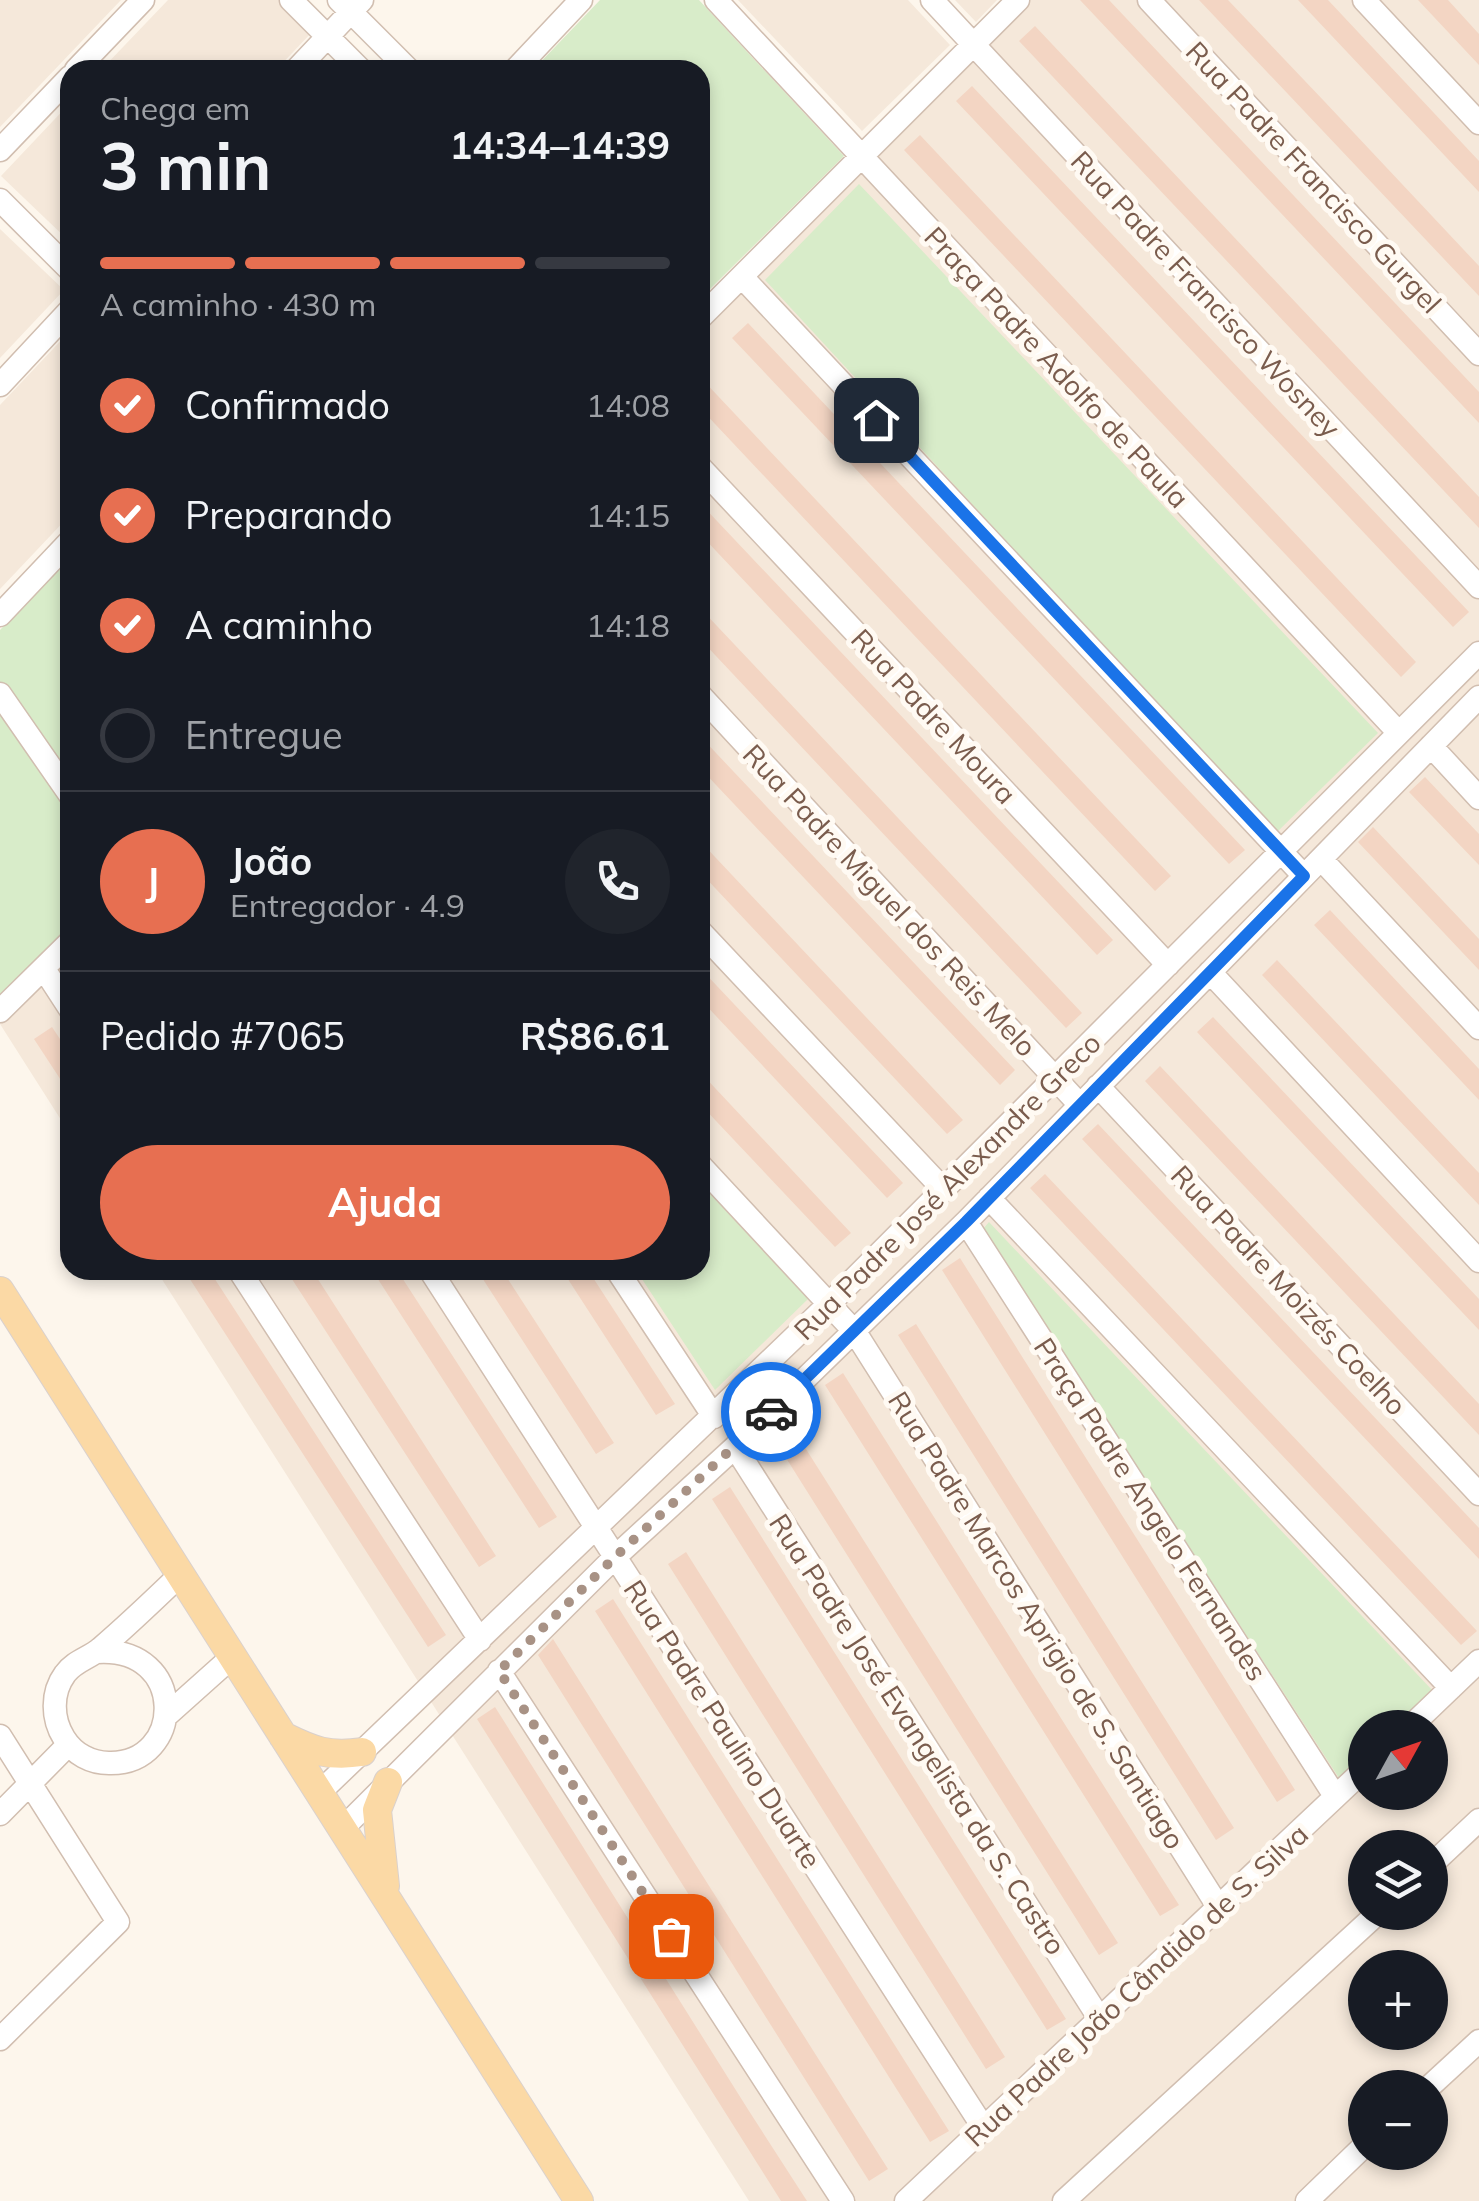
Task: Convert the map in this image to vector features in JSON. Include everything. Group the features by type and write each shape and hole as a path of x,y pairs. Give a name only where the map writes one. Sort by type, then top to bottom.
{"main road":[{"path":"0,1291 580,2201"},
{"path":"282,1735 306,1748 336,1756 362,1752"},
{"path":"387,1897 377,1810 388,1782"}],"street":[{"path":"86,60 143,0"},
{"path":"291,0 352,60"},
{"path":"524,60 581,0"},
{"name":"Praça Padre Adolfo de Paula","path":"716,0 1399,733"},
{"name":"Rua Padre Francisco Wosney","path":"932,0 1479,587"},
{"path":"710,308 1018,0"},
{"name":"Rua Padre Francisco Gurgel","path":"1149,0 1479,354"},
{"path":"1364,0 1479,123"},
{"path":"305,60 351,4 400,60"},
{"path":"0,150 60,87"},
{"path":"0,200 60,260"},
{"path":"742,276 1281,852 1312,867 1479,1028"},
{"path":"0,385 60,321"},
{"name":"Rua Padre Moura","path":"710,478 1168,965"},
{"path":"0,615 60,552"},
{"name":"Rua Padre José Alexandre Greco","path":"320,1792 714,1417 1479,653"},
{"path":"0,694 60,781"},
{"name":"Rua Padre José Alexandre Greco","path":"342,1828 615,1557 735,1448 966,1222 1479,696"},
{"name":"Rua Padre Miguel dos Reis Melo","path":"710,706 1080,1105"},
{"path":"1430,746 1479,798"},
{"path":"710,942 944,1190"},
{"path":"0,1011 60,952"},
{"path":"44,968 60,993"},
{"path":"1210,972 1479,1260"},
{"name":"Rua Padre Moizés Coelho","path":"1098,1086 1479,1494"},
{"name":"Rua Padre Marcos Aprigio de S. Santiago","path":"710,1176 854,1332 1219,1908"},
{"path":"989,1198 1451,1688"},
{"name":"Praça Padre Angelo Fernandes","path":"966,1222 1336,1796"},
{"path":"246,1280 480,1640"},
{"name":"Rua Padre Paulino Duarte","path":"436,1280 983,2127"},
{"path":"624,1280 714,1417"},
{"name":"Rua Padre José Evangelista da S. Castro","path":"735,1448 1100,2021"},
{"path":"97,1652 133,1656 148,1666 166,1697 161,1733 136,1758 118,1763 100,1763 83,1757 68,1745 58,1729 56,1691 65,1673 79,1660 97,1652 180,1575"},
{"path":"166,1716 232,1657"},
{"path":"1428,1710 1479,1662"},
{"path":"499,1671 842,2201"},
{"path":"0,1736 118,1922 0,2039"},
{"path":"0,1814 68,1745"},
{"name":"Rua Padre João Cândido de S. Silva","path":"906,2201 1348,1785"},
{"path":"1448,1849 1479,1820"},
{"path":"1064,2201 1359,1930"},
{"path":"1448,2070 1479,2041"},
{"path":"1308,2201 1348,2162"}],"shaded area":[{"path":"0,0 121,0 60,60 0,127"},
{"path":"168,0 280,0 313,31 285,60 111,60"},
{"path":"738,0 908,0 950,45 862,131"},
{"path":"955,0 997,0 976,22"},
{"path":"1018,0 1479,0 1479,2201 749,2201 162,1280 710,1280 710,308"},
{"path":"60,114 60,232 1,176"},
{"path":"0,229 60,286 60,294 0,358"},
{"path":"60,342 60,526 0,589 0,405"},
{"path":"60,952 60,1118 0,1024 0,1011"}],"green space":[{"path":"600,0 699,0 844,156 710,289 710,60 543,60"},
{"path":"859,184 1378,733 1276,833 765,280"},
{"path":"60,567 60,935 0,995 0,630"},
{"path":"710,1194 808,1299 715,1390 643,1280 710,1280"},
{"path":"989,1222 1433,1691 1412,1710 1348,1710 1348,1770 1339,1778 983,1229"}],"building":[{"path":"1080,0 1109,0 1479,392 1479,423"},
{"path":"1199,0 1228,0 1324,101 1479,266 1479,296"},
{"path":"1298,0 1328,0 1479,161 1479,192"},
{"path":"1418,0 1448,0 1479,34 1479,65"},
{"path":"1035,26 1479,497 1479,528 1019,41"},
{"path":"972,86 1469,612 1453,627 956,101"},
{"path":"920,135 1416,662 1401,677 904,150"},
{"path":"748,323 1245,850 1229,864 732,338"},
{"path":"710,388 1171,876 1155,891 710,419"},
{"path":"710,514 1113,940 1097,955 710,545"},
{"path":"710,619 1082,1013 1066,1028 710,650"},
{"path":"710,747 1015,1070 1000,1085 710,779"},
{"path":"1425,777 1479,834 1479,865 1409,792"},
{"path":"1373,827 1479,939 1479,970 1358,842"},
{"path":"710,852 963,1120 947,1134 710,883"},
{"path":"1330,910 1479,1069 1479,1100 1314,925"},
{"path":"1277,960 1479,1173 1479,1205 1262,975"},
{"path":"710,979 903,1183 887,1198 710,1010"},
{"path":"1213,1017 1479,1299 1479,1330 1197,1032"},
{"path":"52,1027 60,1039 60,1079 34,1039"},
{"path":"1160,1066 1479,1404 1479,1435 1145,1081"},
{"path":"710,1083 851,1233 835,1247 710,1115"},
{"path":"1098,1124 1479,1528 1479,1559 1082,1139"},
{"path":"1045,1174 1477,1631 1461,1645 1030,1188"},
{"path":"960,1258 1295,1790 1277,1802 942,1270"},
{"path":"190,1280 215,1280 446,1635 428,1647"},
{"path":"292,1280 318,1280 496,1556 479,1567"},
{"path":"378,1280 403,1280 557,1517 539,1528"},
{"path":"483,1280 508,1280 614,1443 596,1454"},
{"path":"568,1280 594,1280 675,1404 656,1415"},
{"path":"916,1324 1234,1828 1216,1840 898,1335"},
{"path":"843,1373 1179,1905 1160,1916 825,1385"},
{"path":"799,1438 1118,1943 1099,1955 781,1450"},
{"path":"730,1487 1066,2019 1047,2030 712,1499"},
{"path":"686,1552 1005,2057 986,2069 668,1564"},
{"path":"613,1599 949,2131 930,2142 595,1611"},
{"path":"553,1639 888,2169 869,2181 538,1655"},
{"path":"495,1707 807,2201 781,2201 477,1719"}],"way so far":[{"path":"671,1936 499,1671 771,1412"}],"route":[{"path":"771,1412 966,1222 1304,876 876,420"}]}
